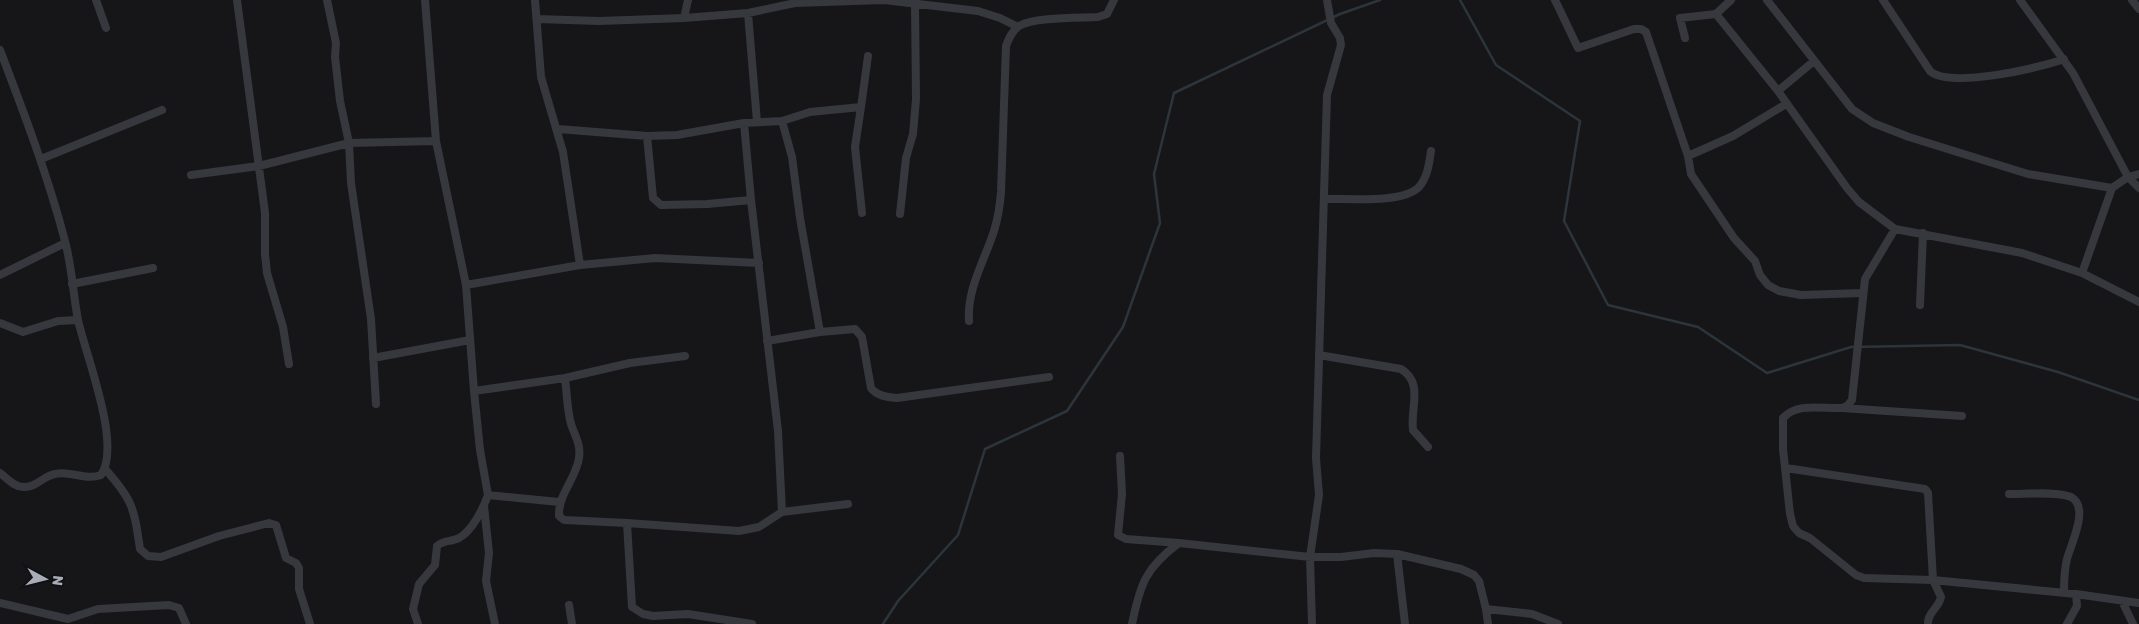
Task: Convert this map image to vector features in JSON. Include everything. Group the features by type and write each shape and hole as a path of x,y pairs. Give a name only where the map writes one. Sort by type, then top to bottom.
{"street":[{"path":"96,0 106,28"},
{"path":"237,0 265,213 264,254 267,273 283,327 289,364"},
{"path":"327,0 336,43 339,94 349,143 352,182 371,319 376,404"},
{"path":"418,624 413,609 419,584 435,565 437,546 442,542 461,536 484,506 488,496 480,450 466,285 436,141 426,0"},
{"path":"535,0 542,77 558,129 573,210 580,265"},
{"path":"684,18 688,0"},
{"path":"537,19 599,21 684,18 748,13 795,2 884,0 978,11 995,16 1018,27"},
{"path":"969,322 971,288 994,231 1002,192 1006,46 1010,34 1028,22 1098,17 1107,14 1114,0"},
{"path":"1312,624 1310,557 1319,495 1316,458 1327,95 1341,45 1340,38 1331,23 1327,0"},
{"path":"1555,0 1578,48 1634,29 1641,29 1646,32 1688,156 1691,174 1734,238 1755,262 1760,275 1768,285 1779,291 1801,295 1862,293"},
{"path":"1684,38 1680,18 1716,14 1731,0"},
{"path":"1767,0 1852,109 1873,124 2028,174 2112,188"},
{"path":"1883,0 1935,76 1947,78 1998,75 2044,66 2064,59"},
{"path":"2020,0 2073,73 2128,177 2139,188"},
{"path":"2132,0 2139,9"},
{"path":"900,214 906,158 913,134 916,99 915,5"},
{"path":"748,13 758,122"},
{"path":"1716,14 1778,91 1859,202 1895,229 2022,253 2082,273 2139,302"},
{"path":"0,50 41,159 65,243 78,320 107,430 108,460 101,475 94,477 65,473 52,474 36,484 24,487 17,486 0,473"},
{"path":"862,214 855,146 868,56"},
{"path":"1778,91 1814,61"},
{"path":"1688,156 1733,136 1786,104"},
{"path":"558,129 647,136 677,135 744,123 782,121 810,112 861,107"},
{"path":"41,159 162,110"},
{"path":"782,121 792,157 800,218 820,332"},
{"path":"744,123 778,431 782,512"},
{"path":"647,136 653,198 661,206 751,200"},
{"path":"191,175 259,166 349,143 436,141"},
{"path":"1324,199 1396,197 1412,193 1418,188 1426,174 1432,151"},
{"path":"2082,273 2112,188 2128,177 2139,174"},
{"path":"1842,408 1847,406 1852,394 1862,293 1870,269 1895,229"},
{"path":"1920,305 1923,234"},
{"path":"0,275 65,243"},
{"path":"466,285 580,265 655,258 759,263"},
{"path":"72,284 153,268"},
{"path":"0,323 23,332 58,321 78,320"},
{"path":"767,341 820,332 855,329 860,333 871,388 876,393 888,397 896,398 1049,377"},
{"path":"373,358 470,340"},
{"path":"1319,355 1401,369 1411,376 1415,389 1413,430 1428,447"},
{"path":"474,391 564,378 630,363 685,356"},
{"path":"564,378 571,426 579,444 580,456 559,502 559,516 564,520 739,531 759,527 782,512 848,504"},
{"path":"1962,416 1807,407 1788,412 1784,418 1783,427 1790,514 1793,526 1799,533 1810,538 1856,576 1864,578 1933,580 2076,594 2139,603"},
{"path":"1120,456 1122,494 1118,535 1126,539 1310,557 1341,558 1374,553 1397,554 1470,572 1479,581 1488,624"},
{"path":"105,468 124,489 130,500 140,549 148,556 161,557 219,536 274,523 278,528 286,558 296,563 299,568 298,590 310,624"},
{"path":"1786,468 1926,489 1928,493 1933,580 1940,592 1941,600 1929,615 1928,624"},
{"path":"2009,494 2060,495 2072,498 2078,505 2079,520 2067,559 2064,593"},
{"path":"488,496 559,502"},
{"path":"484,506 489,553 486,581 494,624"},
{"path":"627,523 630,604 635,610 653,616 688,614 728,623 752,624"},
{"path":"1132,624 1139,590 1148,573 1158,561 1178,544"},
{"path":"1397,554 1405,624"},
{"path":"2067,624 2077,606 2076,594"},
{"path":"2122,602 2133,624"},
{"path":"0,603 68,619 98,609 169,605 179,608 186,624"},
{"path":"569,605 572,624"},
{"path":"1486,610 1532,614 1558,624"}],"waterway":[{"path":"883,624 898,601 958,535 985,449 1067,411 1123,327 1160,223 1154,174 1174,93 1340,14 1380,0"},
{"path":"1460,0 1496,65 1580,121 1564,221 1608,305 1698,327 1767,373 1851,347 1960,345 2058,372 2139,400"}]}
